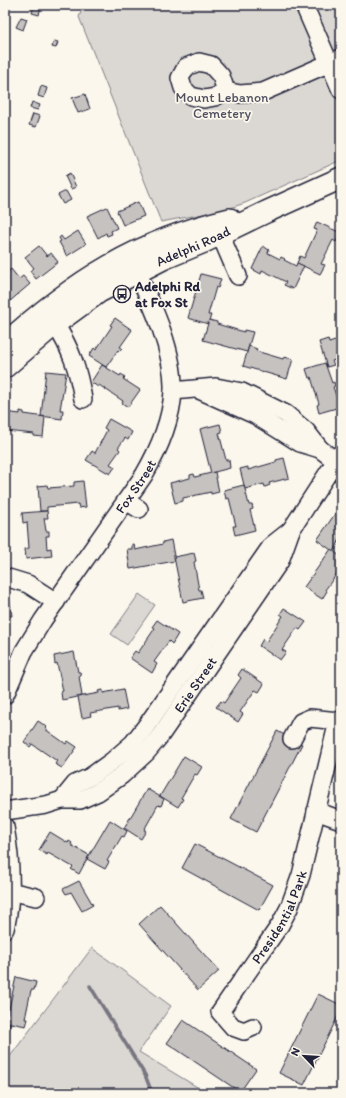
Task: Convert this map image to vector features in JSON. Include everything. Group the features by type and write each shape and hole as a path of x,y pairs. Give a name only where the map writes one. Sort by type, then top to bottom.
{"main road":[{"name":"Adelphi Road","path":"5,344 64,295 98,272 133,264 220,234 341,178"},
{"name":"Adelphi Road","path":"5,367 55,324 99,292 160,240 213,223 266,212"}],"street":[{"path":"304,5 335,60 341,90"},
{"path":"226,91 240,94 263,92 335,60"},
{"path":"220,234 238,276"},
{"name":"Fox Street","path":"11,689 24,651 56,602 133,505 152,461 169,413 173,391 170,365 159,322 133,264"},
{"path":"55,324 68,345 80,380 83,399"},
{"path":"173,391 216,387 239,399 286,414 291,428 306,431 320,449 339,460"},
{"name":"Erie Street","path":"5,811 46,805 62,800 75,784 88,787 111,762 133,743 274,557 272,545 291,530 339,460"},
{"path":"5,577 28,584 56,602"},
{"path":"292,739 301,722 310,718 340,716"},
{"name":"Presidential Park","path":"253,1027 244,1031 233,1027 220,1012 280,925 289,908 301,875 340,716"},
{"path":"316,811 341,820"},
{"path":"5,827 11,860 8,887 8,916 5,929"},
{"path":"8,887 36,897"}],"green space":[{"name":"Mount Lebanon Cemetery","path":"84,5 341,5 341,160 245,203 224,210 161,222 79,17"},
{"path":"139,594 155,605 127,645 111,634"},
{"path":"92,948 171,1006 139,1052 207,1093 5,1093 5,1063"}],"building":[{"path":"34,5 41,6 39,15 32,13"},
{"path":"21,17 27,19 23,30 16,27"},
{"path":"54,41 58,42 56,48 52,47"},
{"path":"41,86 47,88 44,98 38,96"},
{"path":"85,94 90,109 78,113 72,98"},
{"path":"32,102 40,105 38,110 30,108"},
{"path":"33,114 40,116 36,127 29,125"},
{"path":"70,173 76,187 71,189 65,176"},
{"path":"66,191 71,200 63,204 58,195"},
{"path":"138,202 144,216 123,225 117,211"},
{"path":"107,207 117,228 111,231 112,234 107,236 106,233 98,238 87,216"},
{"path":"317,222 341,233 336,242 333,240 321,264 325,265 320,274 297,263 300,256 304,258 317,230 314,229"},
{"path":"78,231 86,244 67,256 59,242 61,241 59,238 61,236 64,240"},
{"path":"39,246 47,256 51,253 58,262 36,279 30,271 34,268 25,257"},
{"path":"263,246 269,250 268,253 280,259 281,257 296,266 297,263 304,266 293,289 284,285 286,282 262,270 261,274 252,269"},
{"path":"11,269 19,279 23,276 30,284 9,302 5,297 5,274"},
{"path":"201,274 221,279 218,288 216,287 208,315 211,315 208,324 188,318"},
{"path":"115,318 132,330 120,347 122,348 119,351 118,350 106,367 89,356 94,348 96,350 112,326 110,325"},
{"path":"209,320 244,332 244,330 253,332 247,352 203,340"},
{"path":"328,339 329,343 341,339 341,358 332,361 334,365 327,367 319,342"},
{"path":"249,346 257,349 256,351 283,359 284,357 293,359 287,379 243,366"},
{"path":"325,363 332,383 334,382 335,386 333,387 340,407 319,413 317,405 319,404 311,377 309,378 306,369"},
{"path":"102,365 120,376 121,374 125,377 123,379 140,390 128,407 122,403 123,401 99,385 98,387 91,382"},
{"path":"46,371 66,373 60,410 63,410 62,419 41,416"},
{"path":"20,411 24,412 24,414 45,417 43,437 34,436 34,434 6,431 5,433 5,412 20,414"},
{"path":"109,419 132,432 128,440 125,438 118,448 120,450 110,464 115,467 110,474 86,460 92,451 95,453 107,430 104,428"},
{"path":"220,424 222,432 219,433 226,460 229,460 230,468 211,473 200,429"},
{"path":"284,458 289,478 269,483 270,485 265,487 264,484 245,489 240,469 248,467 248,470 276,462 276,460"},
{"path":"215,472 219,492 211,494 211,492 183,498 183,501 175,503 170,483 190,478 190,475 194,474 195,477"},
{"path":"83,481 86,507 79,508 78,504 47,507 47,511 40,511 38,486 47,485 48,488 74,486 74,482"},
{"path":"244,485 249,505 252,505 253,509 250,510 255,530 235,535 233,526 236,526 229,498 226,499 224,490"},
{"path":"341,505 341,537 334,552 317,540"},
{"path":"47,511 48,518 44,518 46,531 49,531 49,536 46,536 47,549 51,548 52,556 26,559 25,549 29,548 27,522 23,523 22,513"},
{"path":"171,540 175,561 130,569 127,549 132,549 132,544 134,544 135,550 163,544 163,542"},
{"path":"331,549 341,557 341,568 325,590 327,591 322,599 304,587"},
{"path":"194,553 196,561 194,562 199,590 201,590 203,598 183,602 174,557"},
{"path":"8,589 12,616 5,616 5,590"},
{"path":"284,608 306,622 300,630 297,628 282,650 286,652 280,660 259,646 263,639 266,642 283,616 280,614"},
{"path":"157,620 178,634 172,644 169,641 154,662 157,664 152,673 130,658 135,651 138,653 155,628 152,627"},
{"path":"74,652 78,672 80,672 81,676 79,676 82,696 62,700 61,692 63,691 54,656"},
{"path":"242,669 264,684 259,692 255,690 240,712 243,714 238,722 216,707 221,701 224,703 241,678 238,675"},
{"path":"123,689 127,709 118,711 118,708 90,713 91,716 82,718 78,697 99,693 98,691 103,690 103,693"},
{"path":"38,721 47,727 45,729 66,744 68,741 77,747 62,768 55,764 57,761 32,744 30,747 24,742"},
{"path":"277,731 302,744 256,832 231,819"},
{"path":"184,756 202,767 197,775 195,774 181,798 183,799 178,807 160,796"},
{"path":"147,789 164,799 161,806 158,805 144,830 146,831 141,839 124,828"},
{"path":"110,820 127,831 124,837 122,836 107,861 109,862 105,869 87,859"},
{"path":"50,832 68,843 69,841 72,843 71,845 89,855 79,874 71,869 73,867 48,853 47,855 39,850"},
{"path":"195,844 273,885 259,910 182,868"},
{"path":"79,881 93,905 82,911 71,892 66,894 63,889"},
{"path":"160,905 219,971 198,990 139,924"},
{"path":"16,977 36,982 34,990 31,990 25,1019 28,1019 26,1026 6,1022"},
{"path":"318,994 341,1005 341,1010 304,1085 279,1073"},
{"path":"183,1020 256,1069 240,1092 167,1043"},
{"path":"5,1022 10,1023 8,1034 6,1034 5,1037"}],"waterway":[{"path":"90,986 145,1075 152,1093"}],"place":[{"name":"Adelphi Rd at Fox St","path":"122,294"}]}
